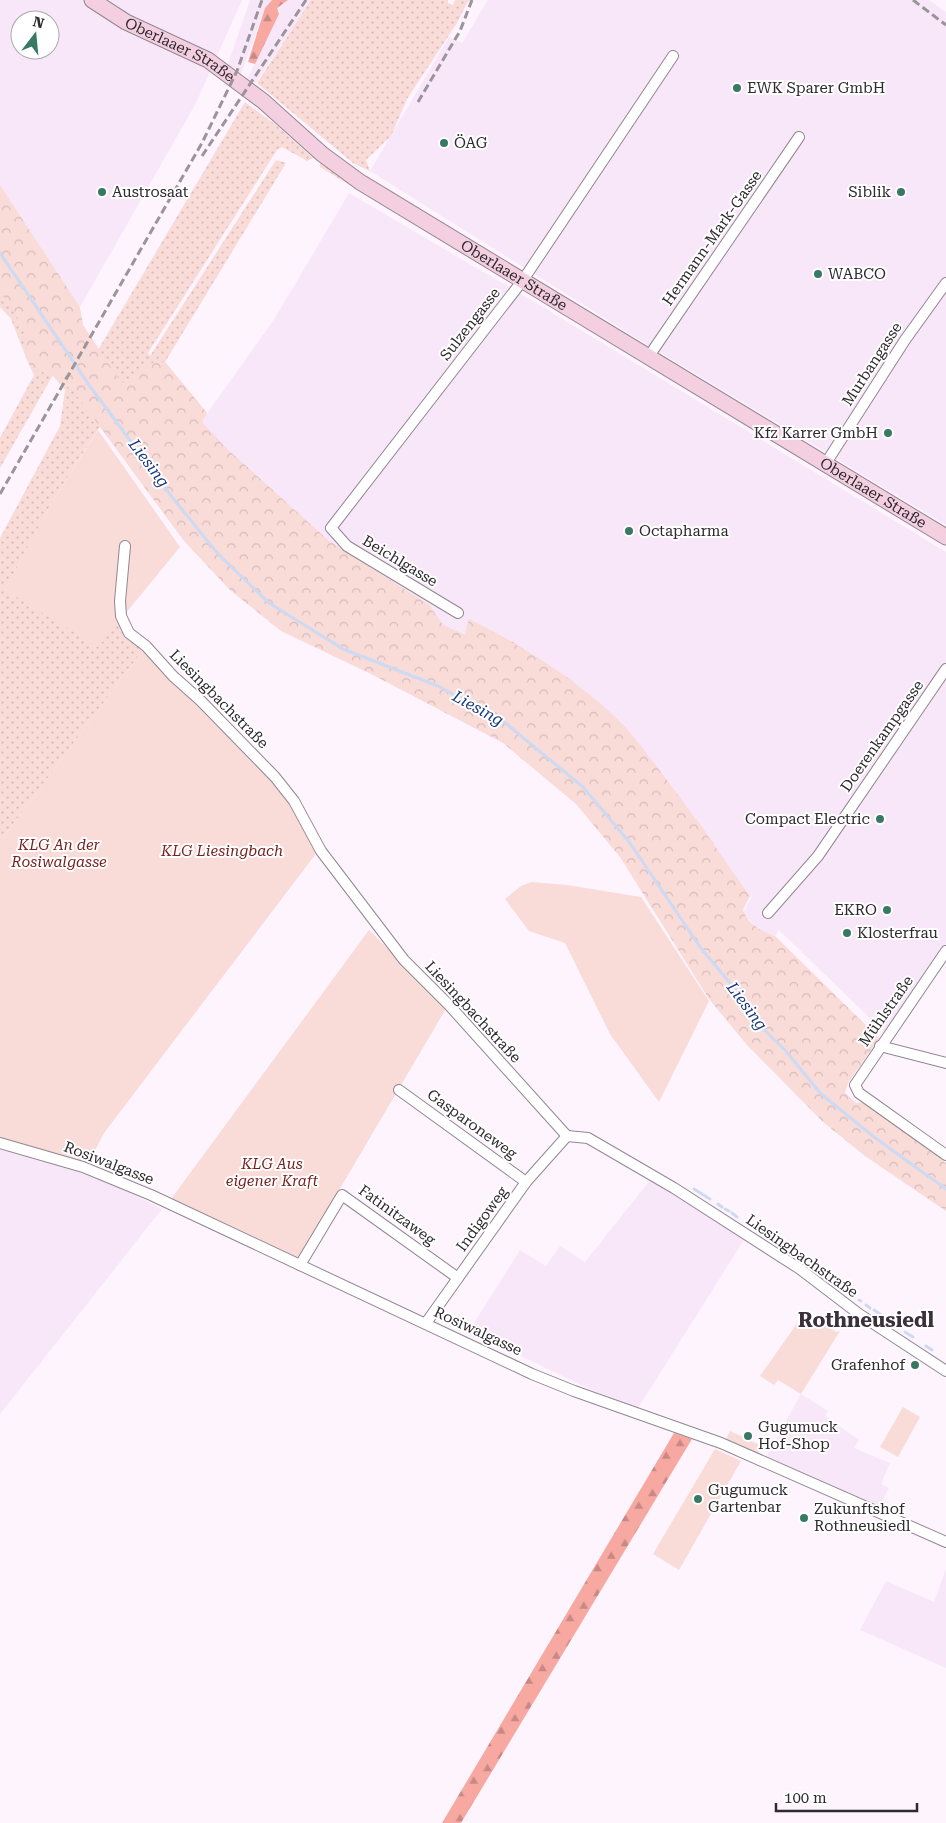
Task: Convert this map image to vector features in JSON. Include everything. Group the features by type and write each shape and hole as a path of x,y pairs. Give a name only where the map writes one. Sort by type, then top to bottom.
{"main road":[{"name":"Oberlaaer Straße","path":"92,0 126,22 208,60 263,101 322,154 360,182 946,537"}],"street":[{"name":"Sulzengasse","path":"331,528 523,280 673,56"},
{"name":"Hermann-Mark-Gasse","path":"648,356 800,136"},
{"name":"Murbangasse","path":"826,463 905,340 946,283"},
{"name":"Beichlgasse","path":"331,528 347,546 458,613"},
{"name":"Liesingbachstraße","path":"125,546 120,601 121,616 129,633 146,646 172,676 206,706 275,777 294,801 321,851 404,960 449,1005 567,1136 588,1138 674,1188 800,1269 866,1319 946,1371"},
{"name":"Doerenkampgasse","path":"768,913 818,856 946,670"},
{"name":"Mühlstraße","path":"946,951 856,1081 856,1089 946,1155"},
{"path":"880,1046 946,1063"},
{"name":"Gasparoneweg","path":"399,1090 526,1182"},
{"name":"Indigoweg","path":"426,1323 526,1182 567,1136"},
{"name":"Rosiwalgasse","path":"0,1143 83,1167 151,1195 532,1374 574,1391 721,1443 946,1542"},
{"name":"Fatinitzaweg","path":"300,1265 342,1195 458,1278"}],"shaded area":[{"path":"0,0 242,0 196,103 80,307 0,185"},
{"path":"250,0 272,0 265,8 241,74 228,64"},
{"path":"288,0 311,0 255,84 247,79 279,14 277,8"},
{"path":"488,0 929,0 946,12 946,525 638,339 370,171 449,37 462,43"},
{"path":"349,193 538,304 946,552 946,944 884,1032 779,930 775,936 761,932 743,913 751,898 725,861 469,620 465,635 443,625 429,605 329,541 225,447 201,422 275,318"},
{"path":"0,1149 56,1164 118,1187 162,1209 0,1414"},
{"path":"651,1179 744,1240 638,1408 589,1389 469,1331 520,1250 546,1266 560,1246 585,1262"},
{"path":"801,1394 828,1411 825,1416 859,1440 854,1448 890,1463 881,1484 889,1488 879,1507 766,1457"},
{"path":"946,1569 946,1668 860,1630 886,1581 934,1602"}],"green space":[{"path":"272,0 288,0 277,8 279,14 255,64 248,62 265,8"},
{"path":"311,0 448,0 448,3 453,5 455,0 471,0 467,3 457,23 407,99 391,136 366,160 370,171 353,163 257,83"},
{"path":"245,102 276,125 313,158 307,161 282,147 277,150 148,353 150,356 276,160 286,163 165,362 207,413 201,422 225,447 329,541 429,605 443,625 465,635 469,619 513,642 573,681 560,684 548,670 540,668 537,672 539,691 607,774 622,788 630,789 642,810 657,827 695,854 703,842 696,818 725,861 717,861 713,871 721,885 715,892 745,935 755,932 760,942 764,933 778,939 773,954 824,1010 840,1009 850,1026 856,1015 873,1047 821,1074 788,1032 765,1015 762,996 753,995 738,963 723,947 700,934 651,861 643,825 623,802 610,808 610,789 596,791 586,783 589,774 569,752 558,759 519,719 505,701 480,685 463,689 421,672 377,644 258,578 216,539 184,505 87,377 66,326 0,232 0,195 60,284 74,312 98,350"},
{"path":"320,162 358,187 356,189 320,167"},
{"path":"362,174 457,231 447,230 368,180"},
{"path":"0,185 80,307 83,325 119,379 125,384 131,382 149,363 165,362 207,413 202,422 225,447 329,541 429,605 443,625 465,635 469,619 544,662 579,686 626,728 697,820 750,896 743,910 748,919 761,930 775,936 879,1038 848,1083 845,1093 856,1103 864,1102 946,1163 946,1211 865,1156 823,1122 747,1045 709,999 620,857 576,804 503,743 371,674 281,631 230,590 184,541 69,385 65,390 48,370 34,375 27,360 26,331 0,291"},
{"path":"0,264 32,333 27,360 11,319 0,307"},
{"path":"48,370 53,375 0,468 0,438 34,375"},
{"path":"69,385 100,426 51,504 5,590 121,616 146,646 0,842 0,538 60,426 65,390"},
{"path":"98,430 180,547 98,647 5,590 51,504"},
{"name":"KLG Liesingbach","path":"143,650 249,754 286,797 318,851 104,1133 93,1154 90,1166 0,1137 0,842"},
{"path":"531,882 567,885 641,897 709,1001 659,1102 610,1034 565,943 529,931 505,899 521,886"},
{"name":"KLG Aus eigener Kraft","path":"369,930 447,1007 299,1258 171,1199"},
{"path":"805,1312 821,1323 824,1320 823,1323 836,1332 840,1331 801,1394 778,1380 774,1385 760,1376"},
{"path":"903,1407 920,1417 898,1457 880,1447"},
{"path":"730,1431 762,1446 758,1453 726,1439"},
{"path":"674,1433 692,1439 461,1823 442,1823"},
{"path":"715,1449 741,1461 679,1570 653,1554"}],"waterway":[{"name":"Liesing","path":"0,253 89,385 172,497 218,554 269,603 343,649 438,686 504,722 583,787 630,843 700,947 739,994 757,1023 785,1050 821,1094 874,1137 946,1189"},
{"path":"694,1189 710,1199"},
{"path":"718,1204 722,1207"},
{"path":"725,1209 729,1211"},
{"path":"732,1213 737,1217"},
{"path":"746,1222 758,1231"},
{"path":"765,1235 785,1247"},
{"path":"797,1255 836,1282"},
{"path":"866,1305 870,1308"},
{"path":"874,1310 899,1327"},
{"path":"905,1332 913,1337"},
{"path":"926,1346 932,1350"}],"railway":[{"path":"0,494 202,143 237,71 262,0"},
{"path":"202,156 306,0"},
{"path":"418,102 460,31 472,0"},
{"path":"913,0 946,25"}],"place":[{"name":"EWK Sparer GmbH","path":"737,88"},
{"name":"ÖAG","path":"444,143"},
{"name":"Austrosaat","path":"102,192"},
{"name":"Siblik","path":"901,192"},
{"name":"WABCO","path":"818,274"},
{"name":"Kfz Karrer GmbH","path":"888,433"},
{"name":"Octapharma","path":"629,531"},
{"name":"Compact Electric","path":"880,819"},
{"name":"EKRO","path":"887,910"},
{"name":"Klosterfrau","path":"847,933"},
{"name":"Grafenhof","path":"915,1365"},
{"name":"Gugumuck Hof-Shop","path":"748,1436"},
{"name":"Gugumuck Gartenbar","path":"698,1499"},
{"name":"Zukunftshof Rothneusiedl","path":"804,1518"}],"district":[{"name":"Rothneusiedl","path":"866,1320"}],"park label":[{"name":"KLG An der Rosiwalgasse","path":"59,854"}]}
